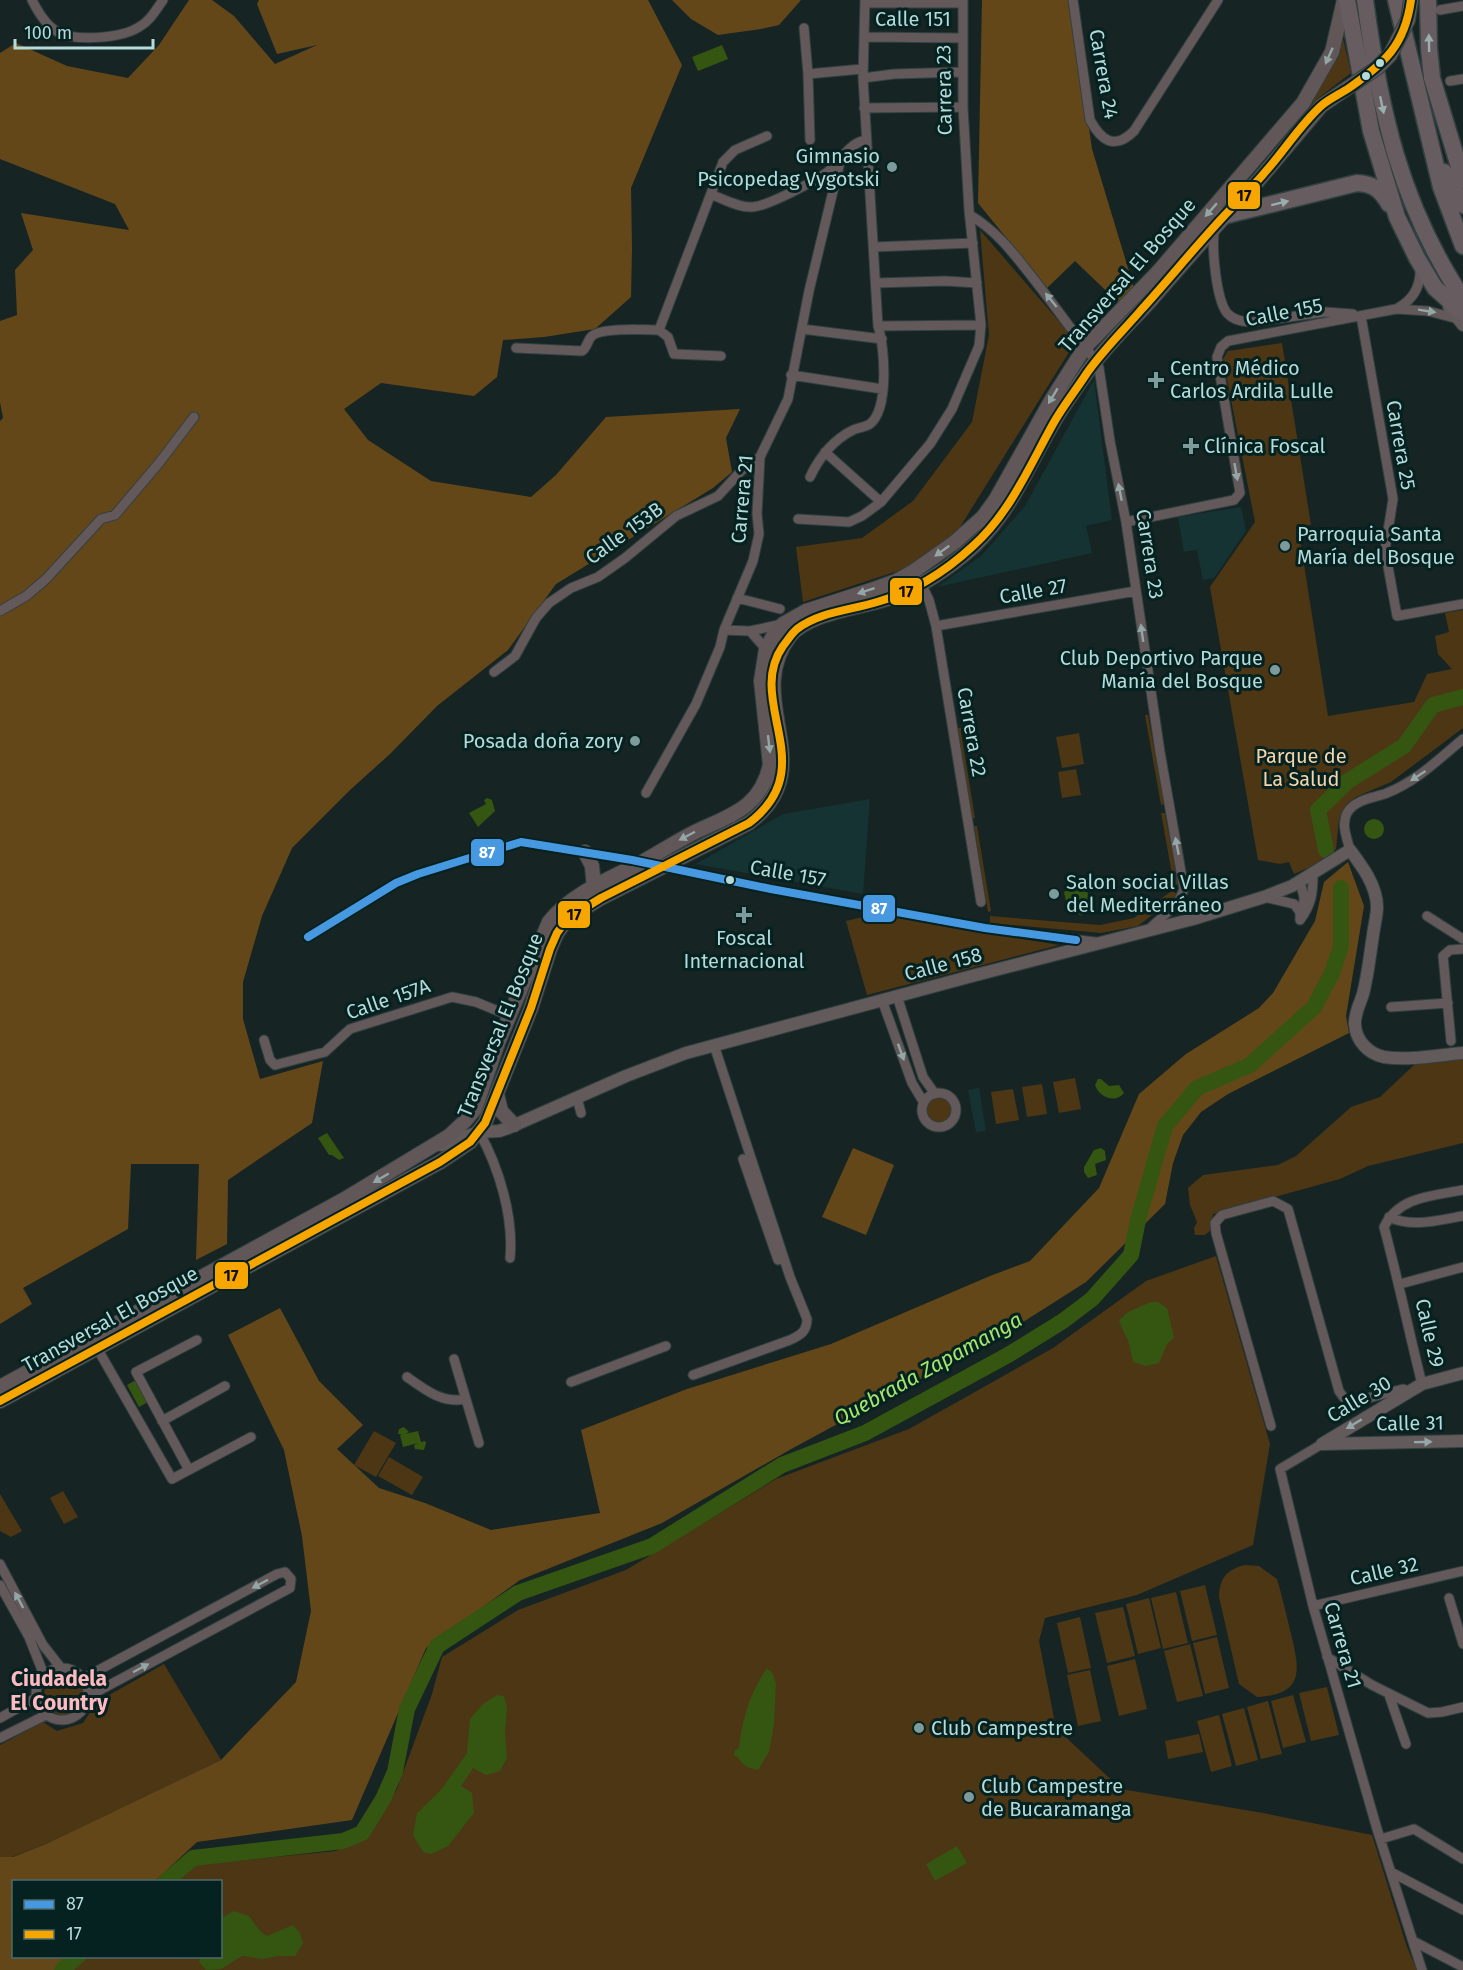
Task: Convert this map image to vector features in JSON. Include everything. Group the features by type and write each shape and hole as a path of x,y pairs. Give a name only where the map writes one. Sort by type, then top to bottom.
{"highway":[{"path":"1346,0 1371,131 1397,217"},
{"path":"1365,0 1377,84 1395,155 1422,224 1463,299"},
{"path":"1396,0 1441,187 1463,246"},
{"path":"1434,5 1429,48 1432,78 1463,180"},
{"path":"1435,155 1463,205"},
{"path":"1219,222 1357,183 1370,184 1384,195 1435,288 1461,319"}],"main road":[{"name":"Transversal El Bosque","path":"0,1387 343,1200 431,1148 465,1121 475,1109 498,1043 549,922 557,911 695,832 734,815 758,795 764,786 770,765 770,753 762,698 762,668 766,649 773,636 783,624 816,607 871,590 914,571 955,542 983,517 996,500 1052,399 1085,347 1158,272 1302,103 1332,52 1346,0"},
{"name":"Transversal El Bosque","path":"0,1401 440,1162 464,1146 479,1132 490,1114 531,1008 550,949 567,919 589,904 749,823 761,814 776,794 783,761 772,692 773,675 780,652 791,634 815,619 875,603 921,584 960,557 997,521 1010,504 1055,420 1096,361 1257,182 1321,106 1377,68 1390,55 1408,20 1411,0"},
{"path":"585,852 592,866 594,888"},
{"path":"497,1091 501,1110 514,1125"}],"street":[{"path":"32,0 44,21 57,32 71,37 90,39 137,29 150,19 164,0"},
{"name":"Carrera 24","path":"1074,0 1090,120 1099,135 1108,141 1127,137 1134,131 1218,0"},
{"path":"810,477 818,460 825,452 853,430 864,428 878,415 884,373 882,339 878,326 864,108 865,2 963,2"},
{"name":"Carrera 23","path":"798,519 849,522 862,516 881,502 930,444 952,409 979,345 981,325 970,215 963,107 963,2"},
{"path":"1434,5 1463,6"},
{"path":"804,28 810,140"},
{"name":"Calle 151","path":"864,37 962,38"},
{"path":"808,74 962,72"},
{"path":"1450,81 1463,79"},
{"path":"864,108 963,107"},
{"path":"659,330 723,162 735,150 767,136"},
{"path":"712,195 747,207 760,206 818,179 860,141 866,140"},
{"name":"Carrera 21","path":"646,793 696,704 753,561 759,534 757,514 760,457 788,399 809,291 842,158"},
{"name":"Carrera 23","path":"970,215 994,232 1060,311 1096,361 1103,387 1110,441 1126,522 1160,752 1184,889 1178,903 1148,931"},
{"name":"Calle 155","path":"1219,222 1212,250 1222,303 1227,312 1237,320 1254,322 1325,312 1361,316"},
{"path":"874,247 973,243"},
{"path":"1396,309 1413,297 1418,287 1420,277 1417,258"},
{"path":"876,283 945,281 977,283"},
{"name":"Calle 155","path":"1126,522 1234,500 1240,493 1218,362 1218,352 1228,341 1396,309 1428,311 1461,319"},
{"name":"Carrera 25","path":"1361,316 1393,499 1385,550 1397,616 1463,604"},
{"path":"878,326 981,325"},
{"path":"802,329 882,339"},
{"path":"516,348 582,351 588,347 589,339 597,333 659,330 668,337 674,354 721,356"},
{"path":"791,375 882,389"},
{"path":"0,611 26,596 46,579 100,519 115,514 159,463 194,417"},
{"path":"825,452 881,502"},
{"name":"Calle 153B","path":"494,672 515,656 536,618 549,603 571,588 598,577 676,516 718,496 741,471 760,457"},
{"name":"Carrera 22","path":"914,571 929,600 936,626 981,902"},
{"name":"Calle 27","path":"936,626 1136,591"},
{"path":"737,598 780,609"},
{"path":"724,630 750,631 783,624"},
{"path":"750,631 766,649"},
{"path":"1463,739 1426,771 1406,784 1352,807 1345,819 1344,827 1350,850 1366,873 1377,907 1367,976 1355,1025 1358,1036 1365,1047 1386,1057 1463,1053"},
{"name":"Calle 157","path":"308,938 396,883 521,842 642,862 771,889 985,928 1103,943"},
{"name":"Calle 158","path":"431,1148 479,1132 499,1131 671,1059 714,1045 1148,931 1264,897 1300,882 1350,850"},
{"path":"1300,920 1307,911 1312,897 1313,874"},
{"path":"1300,882 1305,905 1300,920"},
{"path":"1264,897 1294,904 1300,912 1300,920"},
{"path":"1427,916 1463,939"},
{"path":"1451,1041 1443,956 1450,950 1463,949"},
{"path":"897,996 923,1077 935,1094"},
{"name":"Calle 157A","path":"264,1041 270,1060 275,1065 325,1052 350,1029 452,997 476,1002 510,1016"},
{"path":"882,1000 912,1083 924,1102"},
{"path":"1391,1007 1448,1004"},
{"path":"714,1045 780,1262"},
{"path":"935,1094 945,1095 956,1106 955,1116 948,1124 938,1126 929,1123 921,1113 924,1102 935,1094"},
{"path":"577,1098 581,1113"},
{"path":"475,1109 475,1121 487,1147 494,1178 509,1216 512,1236 510,1258"},
{"path":"693,1375 781,1344 806,1329 807,1319 786,1278 743,1159"},
{"path":"1400,1284 1384,1227 1389,1217 1400,1206 1412,1200 1463,1190"},
{"path":"1271,1426 1215,1223 1222,1215 1273,1201 1288,1209 1339,1391 1344,1398 1353,1402 1403,1389 1408,1391"},
{"path":"1389,1217 1414,1223 1463,1216"},
{"name":"Calle 29","path":"1422,1384 1403,1310 1400,1284 1463,1268"},
{"path":"189,1470 136,1372 197,1340"},
{"path":"571,1382 666,1346"},
{"path":"97,1348 172,1479 251,1437"},
{"path":"454,1359 478,1443"},
{"name":"Calle 30","path":"1280,1469 1408,1391 1422,1384 1463,1373"},
{"path":"407,1377 439,1397 454,1401 466,1399"},
{"path":"162,1420 225,1386"},
{"name":"Calle 31","path":"1322,1444 1463,1441"},
{"name":"Carrera 21","path":"1280,1469 1327,1657 1377,1829 1422,1970"},
{"path":"0,1564 44,1646 61,1668"},
{"name":"Calle 32","path":"1313,1606 1463,1570"},
{"path":"84,1678 278,1574 285,1572 291,1579 290,1588 89,1696"},
{"path":"0,1585 29,1637 44,1675"},
{"path":"1449,1598 1463,1644"},
{"path":"1327,1657 1389,1695 1428,1713 1463,1707"},
{"path":"61,1668 74,1670 84,1678 89,1689 89,1696 85,1708 76,1717 57,1720 41,1710 36,1698 37,1686 44,1675 61,1668"},
{"path":"1389,1695 1406,1744"},
{"path":"0,1718 36,1698"},
{"path":"0,1738 46,1715"},
{"path":"1381,1839 1414,1829 1463,1859"},
{"path":"1391,1872 1463,1910"},
{"path":"1413,1941 1463,1967"}],"shaded area":[{"path":"189,0 212,0 234,16 275,64 317,45 277,54 257,4 259,0 648,0 682,65 631,188 631,297 595,329 544,337 503,340 497,377 474,396 381,383 344,409 368,440 431,481 531,497 556,475 606,417 740,409 726,438 732,472 713,488 556,584 508,650 437,706 292,848 262,916 243,982 243,1019 260,1079 323,1061 312,1123 228,1180 227,1244 196,1260 199,1164 131,1164 128,1229 23,1288 32,1304 0,1324 0,421 3,418 0,402 0,321 17,315 15,270 33,250 21,213 129,230 115,204 0,159 0,53 16,43 67,66 128,78 159,45"},
{"path":"672,0 801,0 779,25 718,35 691,19"},
{"path":"982,0 1071,0 1092,149 1134,288 1121,305 1075,261 1047,288 978,203"},
{"path":"722,45 728,59 698,71 692,57"},
{"path":"1094,380 1112,520 1086,526 1092,553 937,587 981,556 1025,506"},
{"path":"1241,507 1246,531 1214,578 1203,580 1197,550 1184,552 1178,517"},
{"path":"487,798 492,800 495,811 478,827 469,813 486,804 484,800"},
{"path":"870,799 863,894 696,864 783,814"},
{"path":"1374,819 1381,822 1384,829 1381,836 1374,839 1367,836 1364,829 1367,822"},
{"path":"1348,862 1364,906 1346,1016 1349,1033 1228,1094 1201,1112 1183,1135 1173,1163 1165,1204 1086,1282 1004,1334 793,1448 662,1523 520,1580 426,1648 352,1820 197,1842 156,1880 12,1880 12,1958 75,1958 62,1970 0,1970 0,1857 13,1857 46,1844 221,1760 296,1682 311,1611 302,1536 284,1450 228,1335 280,1308 319,1381 363,1425 337,1449 379,1488 425,1503 491,1530 600,1513 581,1430 687,1389 831,1344 1030,1261 1099,1188 1139,1094 1186,1054 1259,1008 1273,993 1315,921 1324,882"},
{"path":"1086,885 1091,911 1080,915 1073,910 1072,902 1066,901 1064,892"},
{"path":"1098,1079 1109,1086 1119,1085 1124,1093 1116,1098 1104,1096 1095,1085"},
{"path":"979,1088 986,1131 976,1132 968,1090"},
{"path":"327,1133 344,1158 339,1160 329,1155 318,1138"},
{"path":"853,1148 894,1165 866,1235 822,1217"},
{"path":"1101,1148 1105,1151 1106,1160 1095,1164 1097,1175 1088,1178 1084,1167 1094,1150"},
{"path":"1151,1302 1158,1302 1167,1308 1174,1338 1167,1344 1159,1363 1146,1366 1133,1362 1128,1340 1119,1320 1128,1312"},
{"path":"136,1380 148,1402 139,1407 127,1385"},
{"path":"404,1427 409,1432 405,1434 418,1431 421,1442 426,1443 424,1450 415,1449 414,1445 418,1443 403,1447 400,1435 402,1434 398,1434 399,1429"},
{"path":"767,1668 773,1674 776,1684 774,1724 769,1752 758,1770 746,1766 734,1756 735,1750 739,1748 751,1697"},
{"path":"497,1695 504,1696 507,1708 505,1732 507,1758 500,1771 486,1775 473,1768 461,1786 472,1793 474,1813 448,1846 431,1854 423,1852 413,1835 417,1813 441,1790 467,1753 470,1719 483,1704"},
{"path":"957,1846 967,1863 935,1881 926,1864"},
{"path":"234,1911 249,1916 260,1931 267,1936 293,1925 300,1933 303,1943 295,1956 262,1959 242,1956 221,1969 206,1970 199,1962 200,1958 222,1958 222,1917"}],"green space":[{"path":"1342,34 1351,73 1317,99 1285,137 1307,106"},
{"path":"980,230 1076,341 955,535 913,566 803,602 796,547 862,538 913,501 972,422 989,335"},
{"name":"Parque de La Salud","path":"1282,343 1311,525 1298,527 1328,716 1414,702 1427,674 1452,669 1438,654 1435,636 1449,632 1445,613 1463,610 1463,728 1391,782 1356,797 1348,803 1339,820 1336,849 1317,864 1294,874 1289,862 1280,864 1258,860 1210,587 1255,522 1223,359 1228,351"},
{"path":"1145,715 1148,715 1164,804 1161,805"},
{"path":"957,728 961,728 975,818 971,819"},
{"path":"1079,733 1084,764 1062,768 1056,737"},
{"path":"1076,769 1081,795 1062,798 1058,772"},
{"path":"1161,813 1165,813 1178,884 1174,885"},
{"path":"974,826 977,826 991,911 988,912"},
{"path":"1173,890 1177,895 1138,926 1101,933 990,923 990,916 1100,925 1134,918"},
{"path":"876,914 1059,945 867,995 846,921"},
{"path":"1463,1058 1463,1143 1368,1166 1340,1179 1213,1214 1211,1230 1205,1235 1195,1235 1194,1228 1197,1222 1190,1205 1188,1188 1203,1175 1278,1165 1296,1156 1351,1107 1380,1097 1415,1064"},
{"path":"1075,1078 1081,1109 1059,1113 1053,1082"},
{"path":"1042,1084 1047,1114 1027,1117 1022,1087"},
{"path":"1013,1089 1019,1120 996,1124 991,1092"},
{"path":"940,1095 946,1096 954,1104 954,1116 946,1124 940,1125 934,1124 926,1116 925,1110 926,1104 934,1096"},
{"name":"Club Campestre de Bucaramanga","path":"1216,1256 1270,1444 1253,1545 1137,1595 1045,1618 1039,1641 1056,1728 1121,1789 1263,1813 1372,1835 1407,1947 1417,1970 64,1970 80,1958 222,1958 222,1880 174,1880 194,1865 336,1851 369,1833 397,1789 432,1694 442,1657 518,1610 626,1570 776,1479 909,1429 1053,1348 1146,1281"},
{"path":"374,1431 396,1443 376,1477 354,1465"},
{"path":"389,1457 423,1477 412,1495 378,1476"},
{"path":"63,1491 78,1517 64,1524 50,1498"},
{"path":"0,1494 22,1531 11,1537 0,1531"},
{"path":"1245,1565 1259,1566 1277,1579 1296,1656 1296,1677 1292,1685 1285,1691 1273,1695 1257,1697 1239,1684 1219,1597 1225,1576 1233,1569"},
{"path":"1205,1585 1217,1635 1192,1641 1180,1591"},
{"path":"1176,1592 1188,1643 1163,1649 1151,1598"},
{"path":"1149,1598 1161,1648 1138,1654 1126,1604"},
{"path":"1123,1607 1135,1656 1107,1663 1095,1613"},
{"path":"1080,1617 1091,1668 1068,1673 1057,1623"},
{"path":"1217,1637 1229,1688 1205,1694 1193,1643"},
{"path":"1190,1644 1203,1696 1177,1702 1164,1651"},
{"path":"1135,1659 1147,1709 1119,1716 1107,1666"},
{"path":"164,1664 221,1760 46,1844 12,1857 0,1857 0,1745 43,1722 57,1731 83,1723 97,1702"},
{"path":"1090,1670 1101,1721 1078,1726 1067,1675"},
{"path":"64,1675 78,1681 84,1695 78,1709 64,1715 50,1709 44,1695 50,1681"},
{"path":"1327,1687 1339,1735 1311,1741 1299,1693"},
{"path":"1293,1695 1306,1742 1283,1748 1271,1701"},
{"path":"1268,1701 1282,1754 1261,1759 1247,1707"},
{"path":"1244,1708 1258,1760 1236,1766 1222,1714"},
{"path":"1219,1715 1232,1766 1211,1772 1197,1721"},
{"path":"1199,1734 1203,1752 1168,1759 1165,1741"}],"waterway":[{"name":"Quebrada Zapamanga","path":"1326,850 1318,810 1348,781 1404,746 1433,705 1463,697"},
{"name":"Quebrada Zapamanga","path":"167,1880 193,1858 343,1841 362,1833 383,1799 395,1772 407,1709 437,1646 518,1593 652,1546 782,1465 865,1433 1008,1355 1063,1321 1092,1299 1131,1255 1138,1220 1165,1126 1197,1088 1250,1065 1314,1007 1332,973 1341,946 1341,888"},
{"name":"Quebrada Zapamanga","path":"62,1970 76,1958"}],"transit line":[{"name":"17","path":"0,1401 440,1162 470,1142 485,1123 531,1008 550,949 567,919 601,898 749,823 770,802 780,780 782,757 772,689 773,667 791,635 815,619 890,598 928,580 952,564 986,533 1008,504 1057,417 1093,365 1261,177 1314,113 1324,103 1349,88 1383,61 1404,29 1411,0"},
{"name":"87","path":"308,937 396,883 521,842 632,860 771,889 985,928 1076,940"}],"place":[{"name":"Gimnasio Psicopedag Vygotski","path":"892,167"},
{"name":"Centro Médico Carlos Ardila Lulle","path":"1156,380"},
{"name":"Clínica Foscal","path":"1191,446"},
{"name":"Parroquia Santa María del Bosque","path":"1285,546"},
{"name":"Club Deportivo Parque Manía del Bosque","path":"1275,670"},
{"name":"Posada doña zory","path":"635,741"},
{"name":"Salon social Villas del Mediterráneo","path":"1054,894"},
{"name":"Foscal Internacional","path":"744,915"},
{"name":"Club Campestre","path":"919,1728"},
{"name":"Club Campestre de Bucaramanga","path":"969,1797"}],"district":[{"name":"Ciudadela El Country","path":"59,1691"}]}
